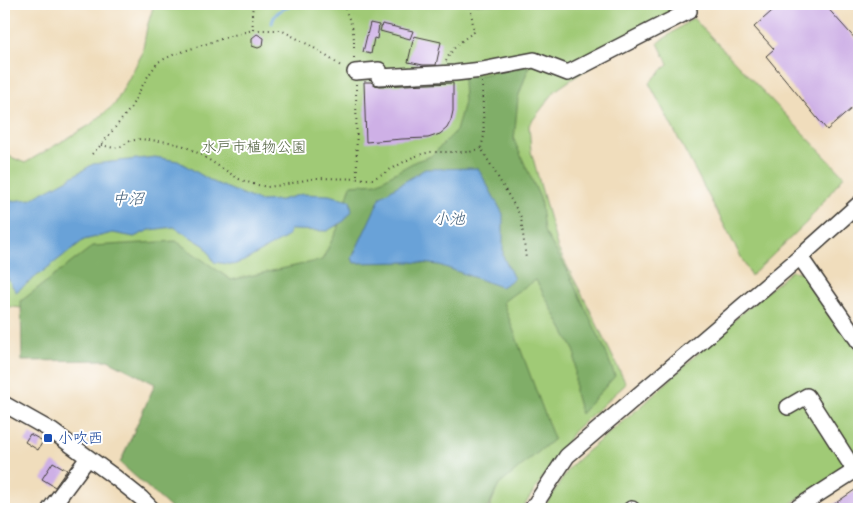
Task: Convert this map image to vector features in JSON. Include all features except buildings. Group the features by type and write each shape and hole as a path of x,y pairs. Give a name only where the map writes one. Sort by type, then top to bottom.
{"street":[{"path":"352,77 379,70 379,77 441,74 482,70 534,60 568,73 689,11 685,4"},
{"path":"532,509 567,456 800,257 859,204"},
{"path":"800,257 859,342"},
{"path":"788,406 807,396 857,470 795,509"},
{"path":"4,404 52,431 141,498 152,509"},
{"path":"50,509 88,458"}],"path":[{"path":"253,4 253,30"},
{"path":"343,4 352,26 354,38 352,77 357,179"},
{"path":"441,74 450,53 461,41 474,32 470,4"},
{"path":"92,154 130,109 146,79 158,62 174,54 230,36 253,30 281,30 312,46 338,64 352,77"},
{"path":"482,70 484,136 482,148 521,217 526,259"},
{"path":"101,145 114,148 140,140 169,142 184,146 198,153 239,179 267,187 315,178 373,178 422,154 431,152 470,152 482,148"}],"green space":[{"name":"水戸市植物公園","path":"154,4 681,5 556,90 529,125 531,151 558,249 626,384 574,431 522,509 489,509 499,483 85,315 4,306 4,154 25,163 90,125 115,104 142,54"},
{"path":"693,18 844,176 806,223 751,276 649,83 668,64 658,43"},
{"path":"529,66 518,98 514,140 540,198 544,231 565,266 603,345 615,376 581,414 575,393 575,352 536,280 503,302 554,439 499,485 487,509 172,509 120,463 155,384 108,360 22,361 21,301 93,246 176,241 231,280 322,260 337,230 351,185 377,183 416,161 431,156 456,131 464,102 463,78"},
{"path":"791,271 803,272 859,351 859,461 782,509 543,509 570,467 644,404 726,327"}],"water":[{"name":"中沼","path":"155,157 178,161 213,182 259,201 281,200 302,194 329,195 350,200 352,211 344,221 327,231 290,230 287,237 244,261 233,265 214,262 205,246 174,227 150,230 134,237 113,233 84,240 16,292 4,272 4,203 31,199 93,164"},
{"name":"小池","path":"478,168 503,214 503,256 514,279 501,287 439,265 411,262 354,263 352,258 381,196 425,169"}],"waterway":[{"path":"272,23 275,15 295,4"}],"place":[{"name":"小吹西","path":"48,438"}]}
